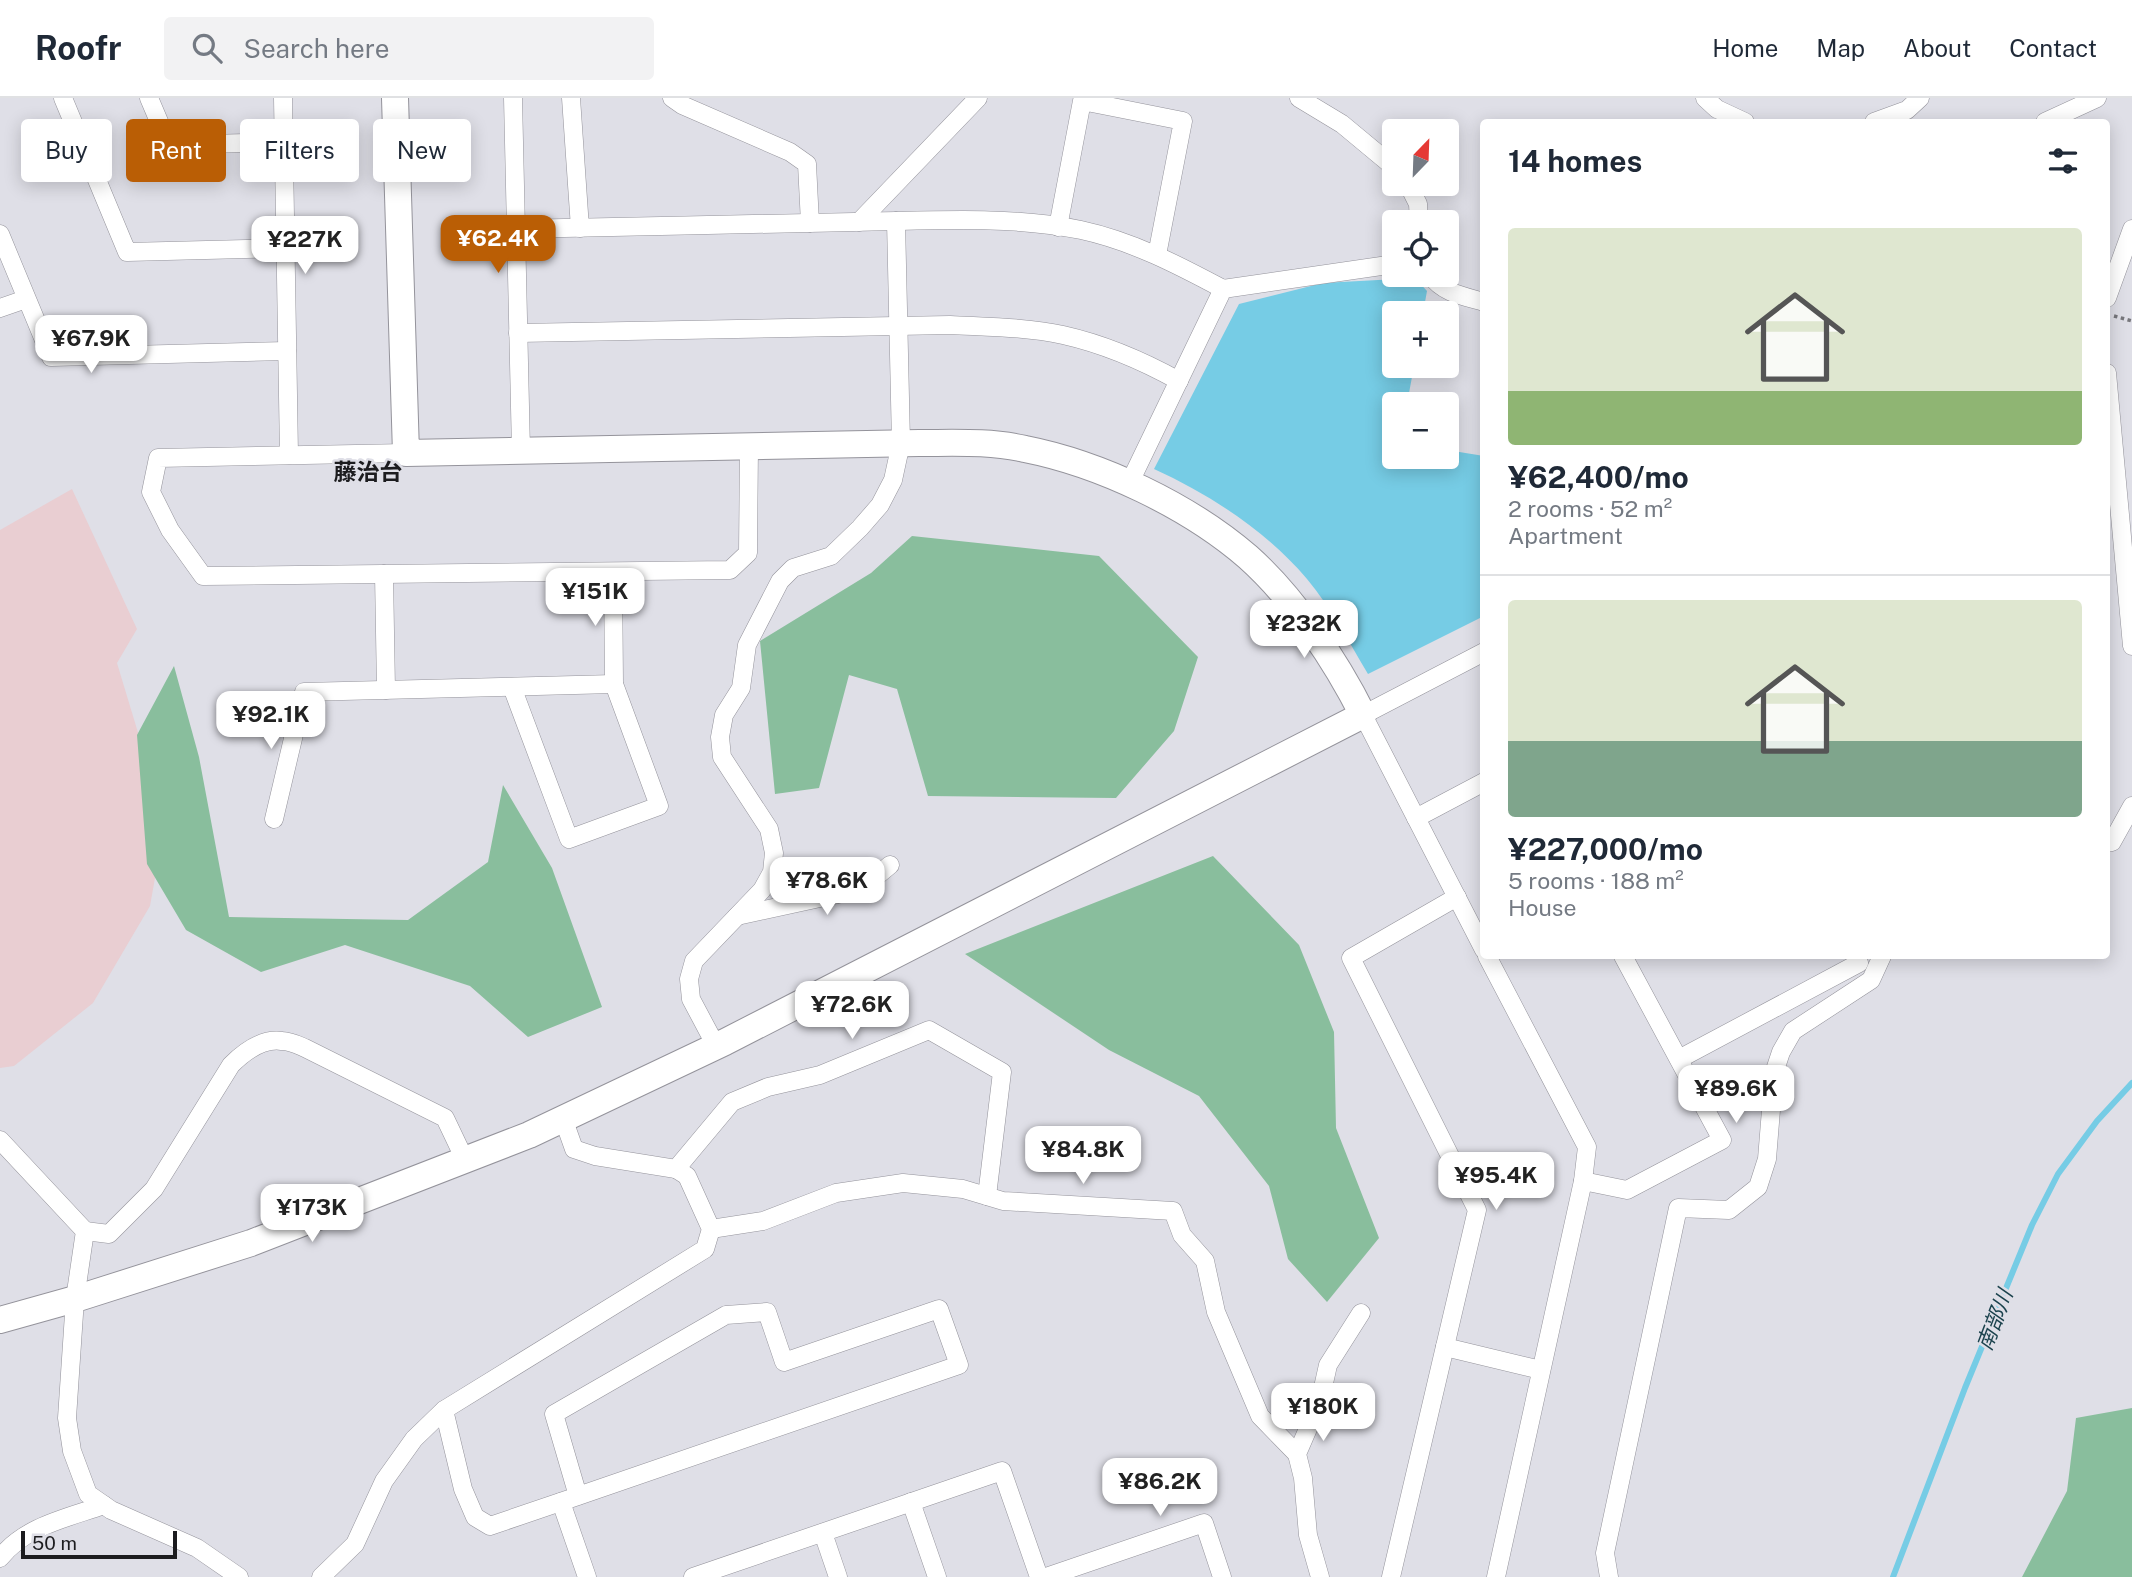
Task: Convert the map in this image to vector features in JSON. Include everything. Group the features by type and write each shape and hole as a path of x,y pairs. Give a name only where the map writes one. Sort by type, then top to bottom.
{"street":[{"path":"63,98 127,251 285,248"},
{"path":"149,98 169,145 240,143"},
{"path":"282,98 282,119"},
{"path":"395,98 406,453"},
{"path":"513,98 521,451"},
{"path":"570,98 580,228"},
{"path":"672,98 682,105 790,152 807,164 810,223"},
{"path":"859,222 978,98"},
{"path":"1299,98 1342,124 1382,156"},
{"path":"1705,98 1717,109 1739,119"},
{"path":"1882,119 1907,110 1920,98"},
{"path":"2052,119 2097,98"},
{"path":"1058,227 1082,101 1183,121 1157,255"},
{"path":"284,182 289,455"},
{"path":"516,229 953,220 1033,223 1083,230 1157,255 1223,289 1382,266"},
{"path":"716,1046 691,999 689,979 694,961 762,890 772,872 774,853 769,829 722,757 720,737 724,715 741,688 747,645 780,581 793,568 831,556 880,505 893,481 901,443 896,221"},
{"path":"2110,290 2132,229"},
{"path":"0,234 51,357 287,351"},
{"path":"1440,287 1480,301"},
{"path":"1129,484 1223,289"},
{"path":"0,308 26,299"},
{"path":"518,333 950,325 1015,328 1063,335 1152,366 1179,381"},
{"path":"2110,406 2132,646"},
{"path":"749,446 748,552 730,570 203,576 170,530 151,492 158,458 289,455 901,443 976,443 1025,449 1071,461 1129,484 1207,527 1248,558 1284,596 1342,674 1480,942"},
{"path":"512,687 569,839 659,806 614,684 613,572"},
{"path":"384,574 386,690"},
{"path":"0,1320 75,1299 251,1242 529,1135 716,1046 1480,654"},
{"path":"274,819 304,692 614,684"},
{"path":"1416,818 1480,784"},
{"path":"2110,842 2132,806"},
{"path":"737,916 861,889 890,865"},
{"path":"1391,1577 1477,1210 1351,958 1457,897"},
{"path":"1489,959 1587,1147 1583,1181 1496,1577"},
{"path":"1583,1181 1627,1190 1722,1140 1630,959"},
{"path":"1679,1059 1860,963 1857,959"},
{"path":"1609,1577 1605,1553 1678,1208 1729,1210 1758,1187 1767,1159 1774,1073 1780,1052 1793,1031 1871,980 1881,959"},
{"path":"676,1169 732,1102 768,1087 820,1075 929,1030 1002,1072 987,1196"},
{"path":"0,1141 85,1231 109,1234 154,1189 231,1065 244,1051 281,1040 305,1048 445,1118 464,1160"},
{"path":"321,1577 355,1544 384,1481 414,1438 444,1410 705,1250 711,1229 687,1175 676,1169 595,1156 574,1149 563,1118"},
{"path":"711,1229 762,1221 836,1193 903,1183 963,1189 1003,1200 1173,1211 1182,1235 1205,1261 1216,1312 1260,1416 1297,1454 1303,1478 1308,1535 1320,1577"},
{"path":"85,1231 75,1299 67,1418 72,1451 88,1494 104,1505 197,1548 239,1577"},
{"path":"444,1410 463,1489 475,1517 490,1526 569,1499 959,1365 939,1308 784,1362 767,1312 726,1315 554,1415 569,1499 587,1577"},
{"path":"1297,1454 1320,1401 1328,1365 1361,1313"},
{"path":"1445,1347 1541,1370"},
{"path":"704,1575 1002,1471 1039,1577"},
{"path":"911,1502 937,1577"},
{"path":"0,1558 9,1547 35,1529 104,1505"},
{"path":"1046,1577 1203,1523 1222,1577"},
{"path":"822,1533 838,1577"}],"path":[{"path":"2110,316 2132,321"}],"shaded area":[{"path":"72,489 137,629 117,663 165,822 150,906 93,1003 14,1066 0,1068 0,530"}],"green space":[{"path":"912,536 1099,556 1198,657 1174,731 1116,798 928,796 897,689 849,675 819,788 775,794 760,641 871,573"},
{"path":"174,666 199,757 229,917 408,920 488,862 503,785 552,868 602,1007 528,1037 470,986 345,945 261,972 186,930 147,864 137,735"},
{"path":"1213,856 1299,945 1334,1032 1336,1128 1379,1238 1327,1302 1288,1259 1269,1186 1199,1096 1109,1050 965,954"},
{"path":"2132,1408 2132,1577 2022,1577 2067,1491 2076,1418"}],"water":[{"path":"1382,280 1382,287 1423,287 1427,291 1425,301 1382,301 1382,378 1412,378 1409,392 1382,392 1382,469 1459,469 1459,452 1480,455 1480,618 1368,674 1324,602 1307,579 1274,545 1217,503 1154,469 1239,304 1323,283"}],"waterway":[{"name":"南部川","path":"1893,1577 1965,1388 2032,1225 2058,1174 2097,1121 2132,1083"}],"district":[{"name":"藤治台","path":"368,472"}]}
